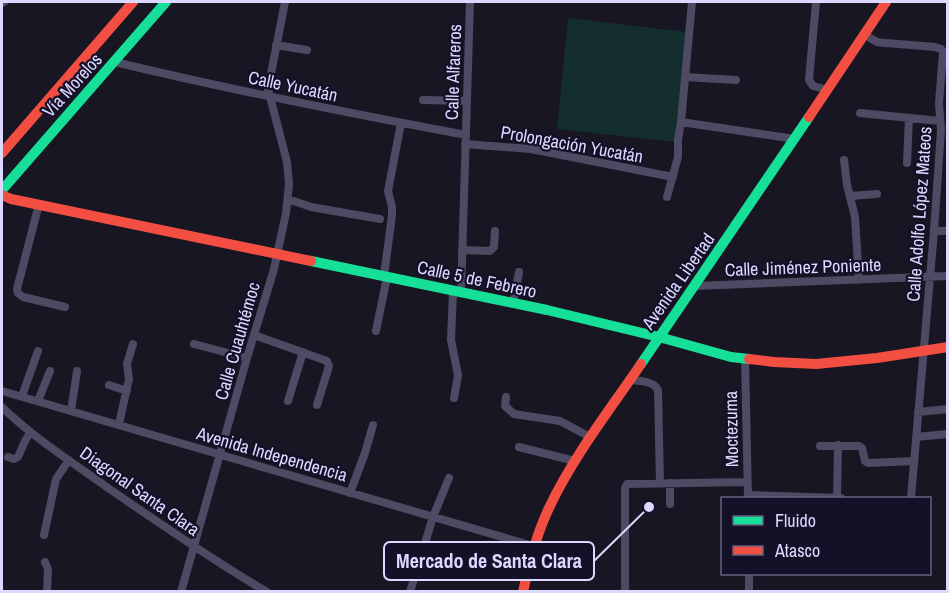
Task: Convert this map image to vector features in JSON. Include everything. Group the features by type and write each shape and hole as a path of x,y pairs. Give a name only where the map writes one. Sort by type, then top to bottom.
{"street":[{"name":"Vía Morelos","path":"2,153 133,2"},
{"name":"Vía Morelos","path":"2,190 166,2"},
{"path":"269,97 268,86 285,2"},
{"name":"Calle Alfareros","path":"454,398 458,375 451,340 462,250 470,2"},
{"path":"667,197 678,157 692,2"},
{"path":"816,2 809,80 813,86 828,90"},
{"name":"Avenida Libertad","path":"523,591 533,546 550,504 575,461 795,140 886,2"},
{"name":"Calle Adolfo López Mateos","path":"865,35 877,42 935,47 941,49 943,56 934,231 911,497"},
{"path":"276,45 307,50"},
{"name":"Calle Yucatán","path":"114,62 466,139"},
{"path":"685,77 736,80"},
{"name":"Calle Cuauhtémoc","path":"181,591 278,254 288,199 287,162 269,97"},
{"path":"423,100 466,101"},
{"path":"860,113 940,121"},
{"path":"907,163 909,118"},
{"path":"681,122 795,140"},
{"path":"376,331 386,277 392,215 388,191 401,123"},
{"name":"Prolongación Yucatán","path":"466,139 531,149 673,177"},
{"path":"844,160 855,217 859,280"},
{"path":"850,196 877,194"},
{"name":"Calle 5 de Febrero","path":"2,195 11,199 599,322 711,353 745,359 816,364 948,347"},
{"path":"288,199 311,207 380,219"},
{"path":"39,204 17,289 18,293 23,297 65,307"},
{"path":"462,250 490,251 494,247 495,231"},
{"path":"934,231 948,231"},
{"path":"513,304 519,272"},
{"name":"Calle Jiménez Poniente","path":"695,286 948,276"},
{"path":"254,335 325,360 329,364 318,405"},
{"path":"119,424 129,379 127,364 133,344"},
{"path":"194,344 247,358"},
{"path":"22,396 38,351"},
{"path":"288,400 303,352"},
{"name":"Moctezuma","path":"745,359 748,497"},
{"path":"38,401 50,371"},
{"path":"71,411 77,371"},
{"path":"630,380 653,384 658,390 660,483"},
{"path":"109,385 127,391"},
{"name":"Avenida Independencia","path":"2,391 533,546"},
{"path":"506,397 505,406 513,414 560,421 590,437"},
{"name":"Diagonal Santa Clara","path":"2,407 30,433 194,547 267,591"},
{"path":"918,412 948,409"},
{"path":"350,493 373,425"},
{"path":"9,457 14,459 18,457 30,433"},
{"path":"916,437 948,434"},
{"path":"837,497 838,445"},
{"path":"820,446 861,446 864,460 868,463 914,461"},
{"path":"519,447 575,461"},
{"path":"44,535 56,479 69,460"},
{"path":"410,591 433,517 449,478"},
{"path":"625,591 625,488 627,484 747,482"},
{"path":"670,483 670,504"},
{"path":"45,562 48,569 46,591"},
{"path":"749,575 749,591"}],"green space":[{"path":"568,18 686,32 677,142 557,129"}],"railway":[{"path":"2,4 6,2"}],"traffic: fast":[{"path":"2,190 166,2"},
{"path":"641,364 809,117"},
{"path":"311,261 547,310 731,357 749,359"}],"traffic: jam":[{"path":"2,153 133,2"},
{"path":"809,117 886,2"},
{"path":"2,195 11,199 311,261"},
{"path":"749,359 816,364 877,358 948,347"},
{"path":"523,592 530,560 544,518 559,489 592,434 641,364"}],"place":[{"name":"Mercado de Santa Clara","path":"649,507"}]}
